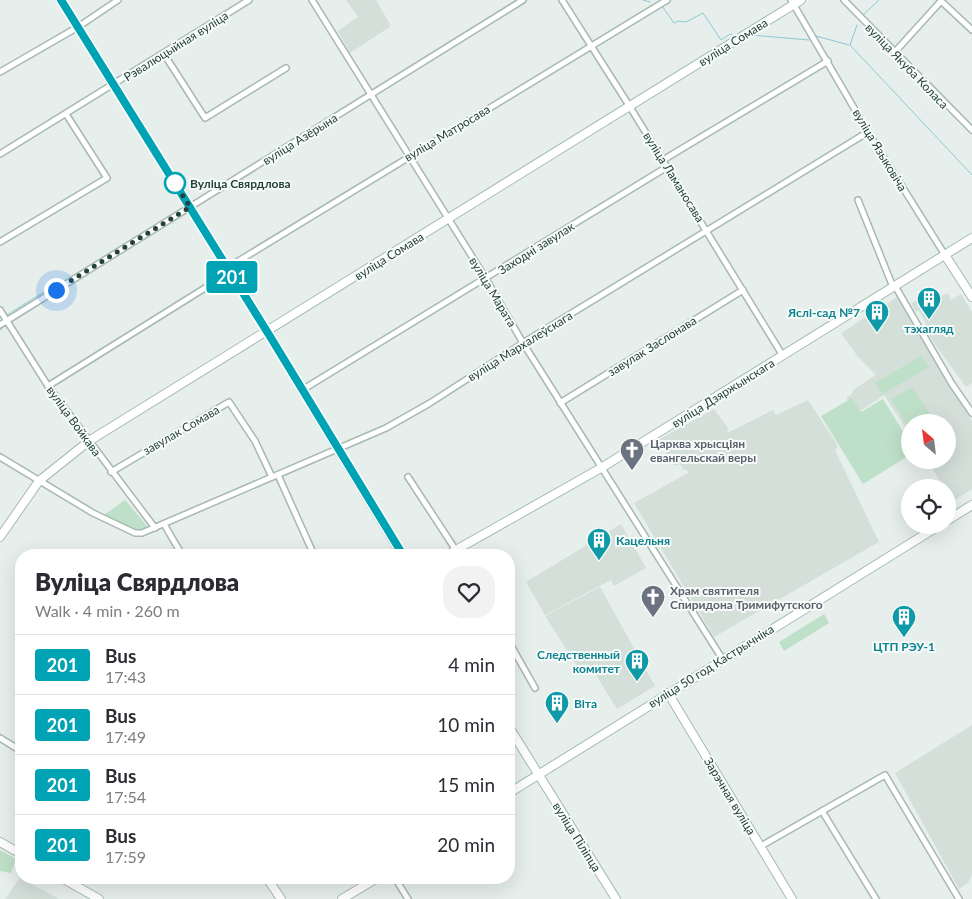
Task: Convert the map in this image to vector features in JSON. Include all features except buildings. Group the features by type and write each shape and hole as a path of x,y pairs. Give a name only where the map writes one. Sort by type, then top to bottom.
{"street":[{"path":"61,0 267,332 398,549"},
{"path":"0,72 78,27 118,0"},
{"name":"Рэвалюцыйная вуліца","path":"0,154 249,0"},
{"name":"вуліца Марата","path":"312,0 486,279 560,403 723,660"},
{"name":"вуліца Азёрына","path":"0,325 523,0"},
{"name":"вуліца Ламаносава","path":"562,0 630,106 783,356"},
{"name":"вуліца Матросава","path":"48,386 409,156 593,47 667,0"},
{"name":"вуліца Сомава","path":"0,537 39,481 89,441 630,106 792,2 801,0"},
{"name":"вуліца Якуба Коласа","path":"844,0 894,53 972,130"},
{"path":"894,53 941,1 972,30"},
{"name":"вуліца Языковіча","path":"792,2 868,132 972,297"},
{"path":"164,54 205,118 286,68"},
{"path":"663,160 828,62"},
{"path":"0,242 107,178 66,114"},
{"name":"вуліца Мархалеўскага","path":"0,457 94,513 135,533 142,533 386,428 430,403 523,343 868,132"},
{"name":"Заходні завулак","path":"302,390 667,167"},
{"path":"858,200 894,286 952,384 972,413"},
{"name":"вуліца Дзяржынскага","path":"464,549 601,468 972,238"},
{"name":"завулак Заслонава","path":"560,403 743,290"},
{"name":"вуліца Войкава","path":"0,310 48,386 155,528"},
{"name":"завулак Сомава","path":"111,472 229,402 255,441 272,477"},
{"path":"278,475 311,549"},
{"path":"408,477 454,549"},
{"path":"956,515 972,506"},
{"path":"164,524 179,549"},
{"name":"вуліца 50 год Кастрычніка","path":"515,790 926,534"},
{"path":"515,653 535,688"},
{"name":"Зарэчная вуліца","path":"668,693 792,899"},
{"path":"515,737 537,775"},
{"path":"0,738 15,747"},
{"name":"вуліца Піліпца","path":"537,775 616,899"},
{"path":"761,846 885,775 959,899"},
{"path":"822,811 876,899"},
{"path":"0,842 15,851"},
{"path":"73,884 99,899"},
{"path":"270,884 281,899"},
{"path":"342,899 367,884"},
{"path":"399,884 408,899"}],"shaded area":[{"path":"346,0 376,0 391,26 350,53 338,31 358,17"},
{"path":"935,292 938,298 948,293 951,300 961,294 972,312 972,383 966,387 934,343 924,327 926,323 919,311 915,311 911,303"},
{"path":"899,296 972,421 972,489 956,499 956,479 939,479 933,469 956,469 956,414 901,414 901,420 884,395 857,413 846,398 852,394 853,390 876,375 858,357 841,333"},
{"path":"808,400 838,446 835,450 879,542 714,637 634,503 690,472 683,469 680,464 674,466 658,440 714,409 728,428 727,433 773,410 776,415"},
{"path":"621,524 646,568 614,586 611,580 545,615 526,582"},
{"path":"600,587 655,686 617,709 596,675 577,666 545,616"},
{"path":"972,725 972,874 968,883 959,889 895,773"},
{"path":"15,884 32,884 59,899 5,899"}],"green space":[{"path":"921,356 929,367 883,394 875,383"},
{"path":"912,387 930,414 901,415 891,399"},
{"path":"852,398 861,412 883,399 901,428 901,461 863,484 821,416"},
{"path":"125,500 147,526 145,529 139,531 104,515"},
{"path":"824,614 829,623 784,651 779,642"},
{"path":"0,850 15,858 15,862 11,873 0,871"}],"waterway":[{"path":"643,0 650,2"},
{"path":"863,15 879,0"},
{"path":"662,6 674,23 678,21 686,22 703,13 721,40 730,34 734,36 746,29"},
{"path":"857,25 850,45 972,175"},
{"path":"751,35 809,40"},
{"path":"816,36 849,45"},
{"path":"11,322 184,214"},
{"path":"7,315 50,288"}],"bus line":[{"name":"201","path":"61,0 271,338 399,549"}],"place":[{"name":"Вуліца Свярдлова","path":"175,183"},
{"name":"тэхагляд","path":"929,320"},
{"name":"Яслі-сад №7","path":"877,333"},
{"name":"Царква хрысціян евангельскай веры","path":"632,471"},
{"name":"Кацельня","path":"599,561"},
{"name":"Храм святителя Спиридона Тримифутского","path":"653,618"},
{"name":"ЦТП РЭУ-1","path":"904,638"},
{"name":"Следственный комитет","path":"637,682"},
{"name":"Віта","path":"557,724"}],"route":[{"path":"56,290 190,207 171,177 175,183"}]}
